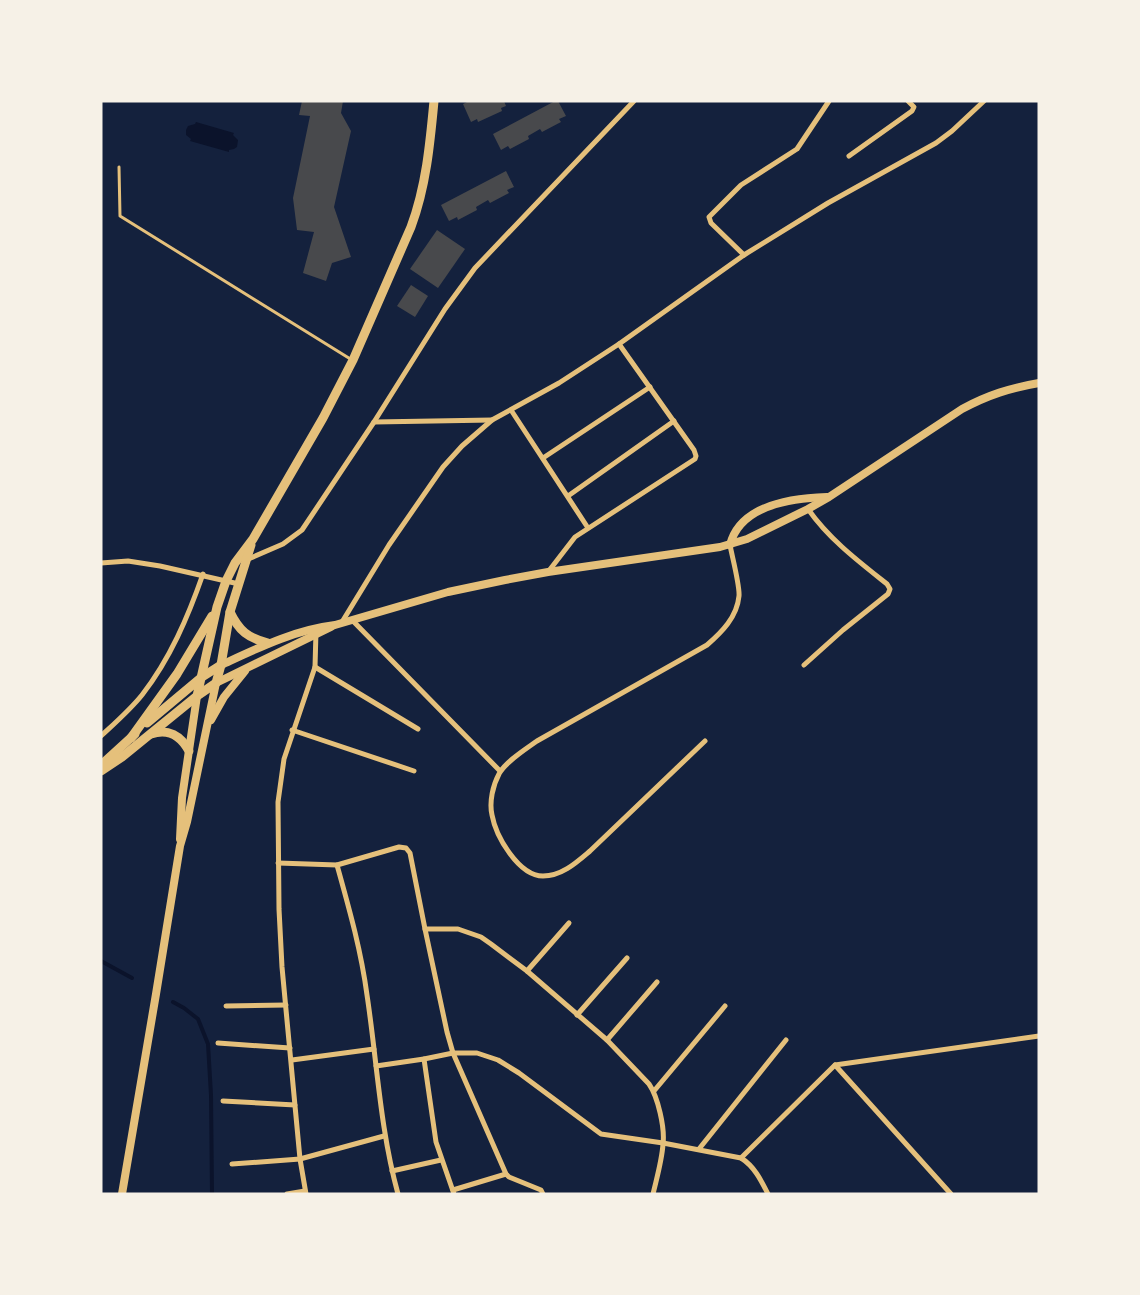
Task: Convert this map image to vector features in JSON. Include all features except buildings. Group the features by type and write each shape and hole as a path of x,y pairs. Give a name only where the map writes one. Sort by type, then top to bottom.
{"main road":[{"path":"197,696 217,607 226,581 235,563 253,540 324,418 353,360 417,211 427,168 434,101"},
{"path":"101,772 216,683 230,612 253,540"},
{"path":"131,738 177,674 217,607"},
{"path":"230,612 244,634 268,643"},
{"path":"101,765 202,677 221,665"},
{"path":"149,735 158,732 168,732 184,742 189,751"}],"street":[{"path":"235,563 248,560 283,544 302,530 374,422 445,309 476,268 634,101"},
{"path":"744,255 711,223 709,217 741,185 797,149 829,101"},
{"path":"849,156 912,111 914,107 908,101"},
{"path":"338,624 389,545 443,467 462,446 492,420 559,383 619,344 744,255 828,203 936,143 952,131 984,101"},
{"path":"548,572 575,537 695,460 694,450 619,344"},
{"path":"221,665 268,643 316,631 448,592 548,572 730,545 747,539 829,497 962,409 982,398 1012,387 1039,383"},
{"path":"543,458 650,387"},
{"path":"511,410 588,528"},
{"path":"374,422 492,420"},
{"path":"568,496 674,421"},
{"path":"705,741 590,851 574,865 560,873 544,876 532,874 521,867 505,845 497,829 492,814 492,797 494,784 500,771 537,741 707,645 723,631 732,618 739,595 730,545 732,534 740,525 767,508 788,500 829,497"},
{"path":"804,666 843,630 888,594 890,589 887,584 830,537 819,526 808,509"},
{"path":"101,563 128,561 203,574 239,584"},
{"path":"101,736 142,696 159,671 191,609 203,574"},
{"path":"351,620 500,771"},
{"path":"287,1194 306,1192 300,1159 279,910 278,802 284,759 292,730 307,694 315,666 316,631"},
{"path":"122,1194 180,846 187,822 216,683 316,631"},
{"path":"315,666 418,729"},
{"path":"205,731 224,697 249,667"},
{"path":"180,846 181,806 197,696"},
{"path":"292,730 414,771"},
{"path":"278,863 337,865 393,848 406,848 410,853 442,1015 454,1053 506,1174 541,1190 543,1194"},
{"path":"337,865 356,935 367,992 384,1136 398,1194"},
{"path":"527,971 569,923"},
{"path":"425,929 458,929 469,932 491,944 527,971 607,1040 654,1091 664,1143 653,1194"},
{"path":"577,1015 627,958"},
{"path":"607,1040 657,982"},
{"path":"226,1006 286,1005"},
{"path":"654,1091 725,1006"},
{"path":"741,1158 835,1065 1039,1036"},
{"path":"699,1149 786,1040"},
{"path":"218,1043 290,1048"},
{"path":"292,1060 374,1049"},
{"path":"376,1066 454,1053 477,1054 498,1060 601,1134 664,1143 741,1158 748,1162 768,1194"},
{"path":"424,1059 436,1142 453,1192 506,1174"},
{"path":"835,1065 951,1194"},
{"path":"223,1101 295,1105"},
{"path":"232,1164 300,1159 384,1136"},
{"path":"392,1172 441,1160"}],"lane":[{"path":"119,167 120,216 353,360"}],"water":[{"path":"196,122 234,133 233,135 238,140 237,147 229,150 229,152 190,141 191,139 186,135 186,130 188,126"}],"waterway":[{"path":"101,961 132,978"},
{"path":"173,1002 198,1019 208,1044 211,1095 212,1194"}]}
